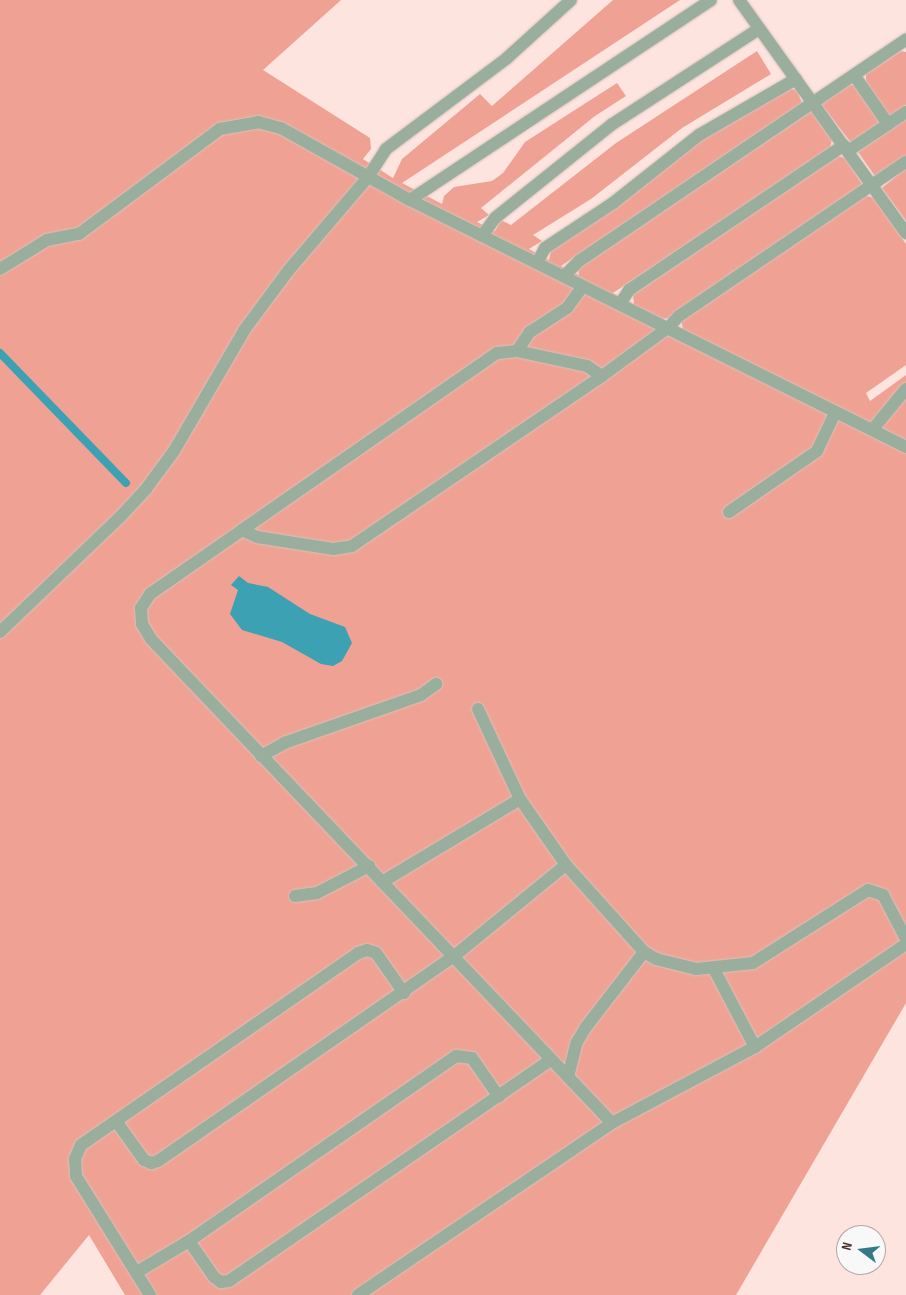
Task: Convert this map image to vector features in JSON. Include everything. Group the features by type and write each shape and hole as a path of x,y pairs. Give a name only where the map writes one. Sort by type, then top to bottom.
{"lane":[{"path":"0,632 121,516 146,488 174,451 245,330 288,271 368,177 386,149 507,58 571,0"},
{"path":"410,200 711,0"},
{"path":"738,0 906,232"},
{"path":"482,236 495,218 611,125 759,29"},
{"path":"564,276 579,261 906,40"},
{"path":"854,75 888,124"},
{"path":"537,263 545,248 613,203 699,135 796,80"},
{"path":"620,304 630,290 846,148 906,112"},
{"path":"0,269 47,240 79,234 191,148 220,129 240,123 258,122 281,128 410,200 669,327 834,413 873,429 906,447"},
{"path":"242,530 257,537 334,549 352,546 602,376 669,327 678,316 906,162"},
{"path":"517,351 530,332 567,308 583,286"},
{"path":"602,376 587,366 517,351 497,353 150,594 140,616 151,639 612,1123"},
{"path":"873,429 906,389"},
{"path":"729,512 817,451 834,413"},
{"path":"261,756 284,743 421,695 436,684"},
{"path":"478,709 520,799 566,865 644,952 669,964 714,969 753,963 868,890 883,895 906,939"},
{"path":"382,882 520,799"},
{"path":"116,1121 144,1160 151,1163 158,1161 404,993 453,957 566,865"},
{"path":"295,896 317,893 369,866"},
{"path":"358,1295 612,1123 755,1047 906,944"},
{"path":"150,1295 76,1176 75,1159 81,1145 358,953 367,950 376,953 404,993"},
{"path":"568,1077 577,1042 586,1027 644,952"},
{"path":"714,969 755,1047"},
{"path":"137,1272 189,1241 456,1056 472,1058 500,1097"},
{"path":"189,1241 214,1277 221,1282 229,1281 500,1097 551,1060"}],"shaded area":[{"path":"0,0 341,0 263,70 370,138 371,149 363,159 393,178 402,159 480,94 492,106 613,0 680,0 402,183 442,204 444,196 454,187 492,181 503,173 525,142 617,83 626,96 595,116 481,208 489,215 477,222 495,231 501,220 511,225 616,143 757,51 771,74 682,128 591,199 533,235 542,241 529,249 549,260 551,250 697,143 791,89 797,90 802,103 561,266 579,275 578,268 812,111 832,139 830,149 613,293 634,304 633,295 838,156 845,158 862,184 859,188 669,318 662,319 683,329 681,320 864,195 874,198 906,244 906,365 866,393 870,401 906,375 906,1003 736,1295 125,1295 89,1235 40,1295 0,1295"},
{"path":"901,51 906,52 906,105 889,117 866,84 866,74"},
{"path":"850,85 854,85 880,119 880,123 852,144 821,104"},
{"path":"906,119 906,157 875,176 858,152"},
{"path":"906,168 906,221 882,188"}],"water":[{"path":"239,576 248,583 268,587 310,614 345,627 352,643 342,661 333,666 321,664 282,642 242,630 230,614 238,590 231,585"}],"waterway":[{"path":"0,353 126,483"}]}
